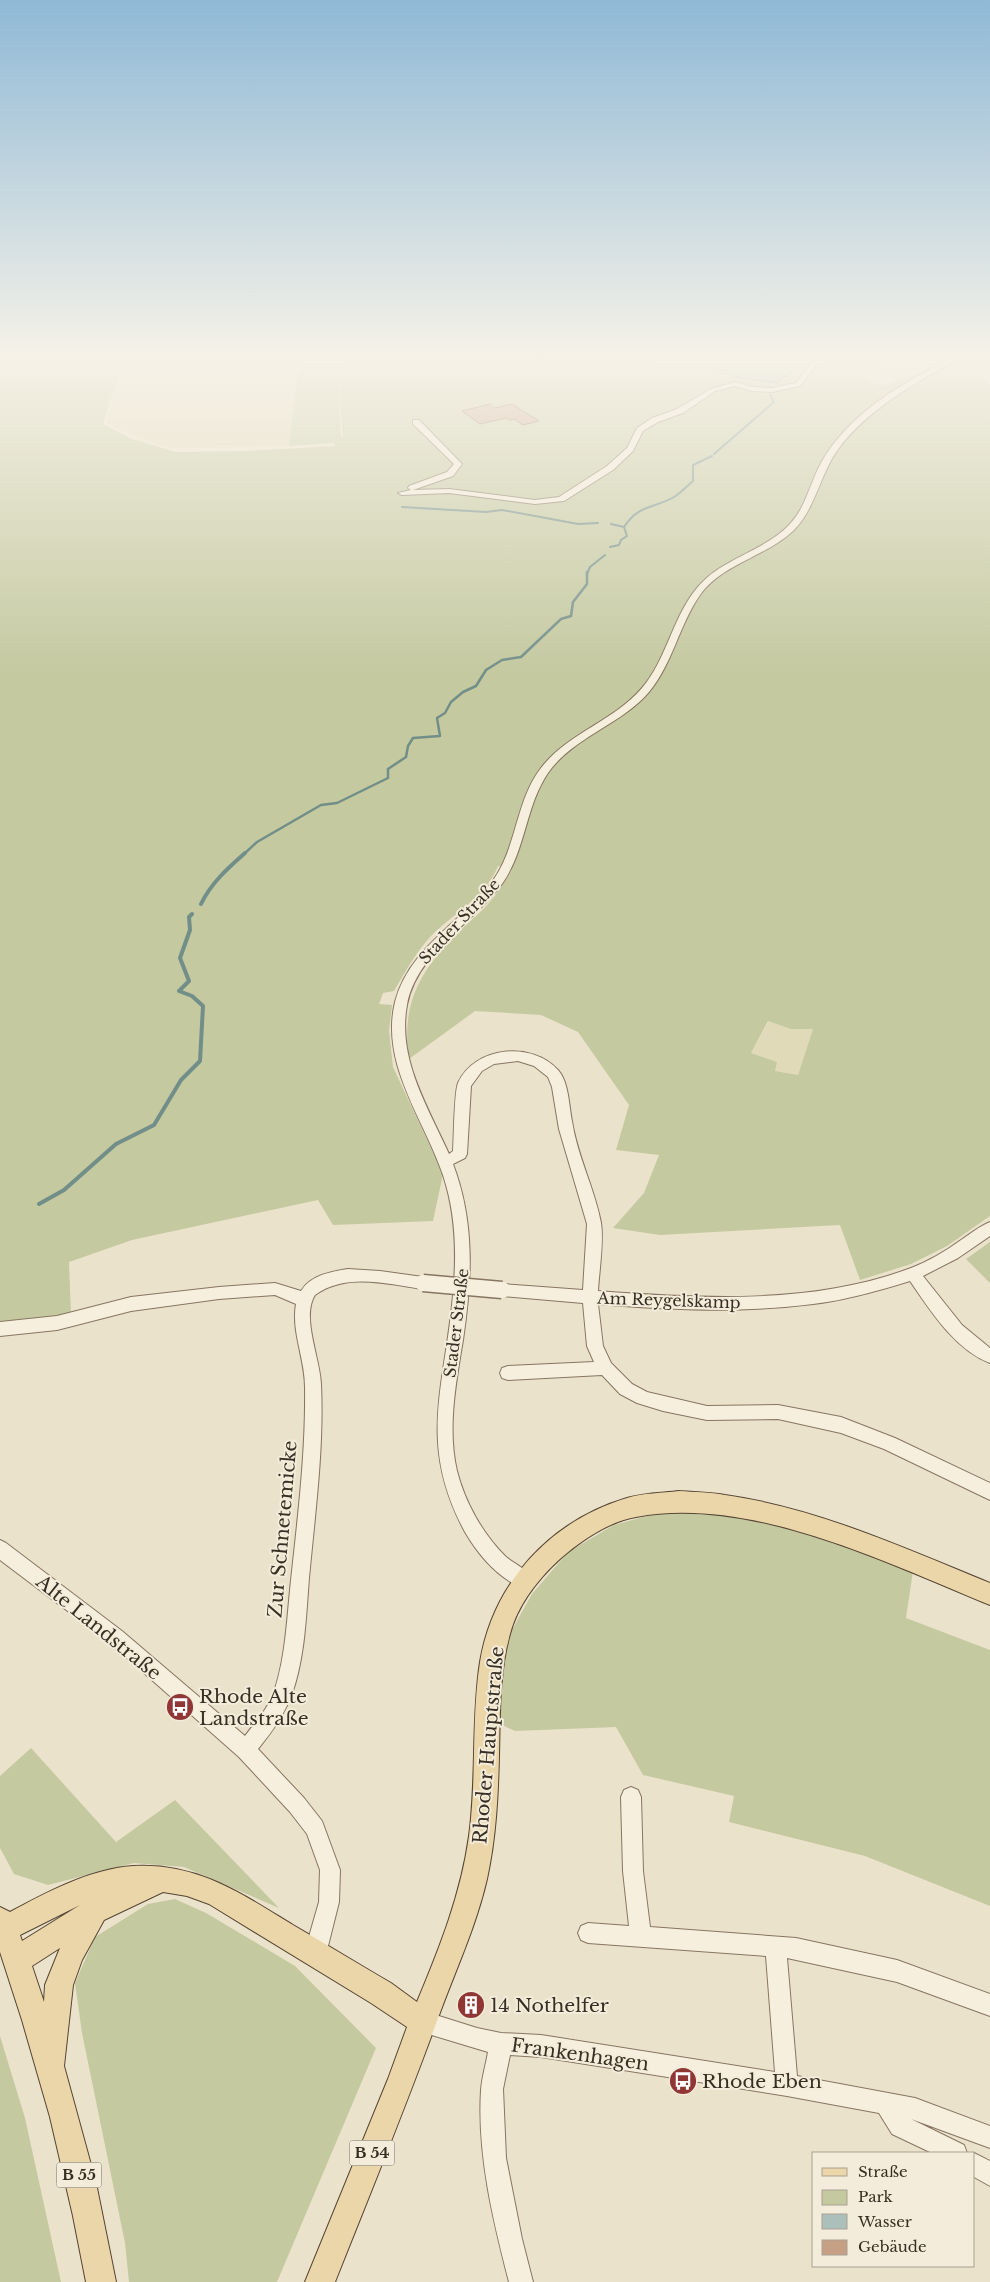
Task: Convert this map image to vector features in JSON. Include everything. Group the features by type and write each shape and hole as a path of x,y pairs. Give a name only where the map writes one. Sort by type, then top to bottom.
{"main road":[{"name":"Rhoder Hauptstraße","path":"423,2022 448,1960 474,1880 486,1784 490,1676 499,1632 510,1605 524,1580 544,1559 586,1526 635,1506 684,1501 738,1507 816,1526 990,1594"},
{"path":"161,1879 94,1911 16,1960 2,1925 83,1890 109,1882 131,1879 161,1879 195,1884 216,1893 381,1993 423,2022"},
{"path":"52,2069 59,1985 71,1953 94,1911"},
{"name":"B 55","path":"16,1960 52,2069 78,2172 101,2282"},
{"name":"B 54","path":"320,2282 399,2088 423,2022"}],"street":[{"path":"456,462 458,464 450,474 404,490 401,492 402,494 449,492 484,494 535,502 554,501 561,499 616,462"},
{"name":"Stader Straße","path":"524,1580 504,1568 487,1549 468,1522 451,1485 444,1445 446,1404 463,1272 463,1250 456,1198 445,1162 402,1064 398,1039 401,1000 418,964 444,935 487,895 507,868 530,798 546,769 565,750 623,712 647,690 657,674 688,607 704,585 724,569 777,540 789,530 801,514 827,462"},
{"path":"445,1162 460,1154 464,1085 477,1068 490,1060 519,1056 539,1063 554,1074 559,1087 566,1129 594,1224 590,1297 595,1346 605,1368 626,1389 643,1398 663,1404 707,1413 778,1412 841,1425 889,1443 990,1492"},
{"name":"Am Reygelskamp","path":"303,1300 309,1290 318,1283 329,1278 344,1275 502,1290 664,1302 771,1302 864,1288 913,1274 958,1251 990,1228"},
{"path":"913,1274 935,1304 964,1337 990,1356"},
{"path":"0,1329 57,1323 131,1304 219,1293 275,1289 288,1292 303,1300"},
{"name":"Zur Schnetemicke","path":"246,1750 277,1707 290,1669 310,1482 313,1382 302,1313 303,1300"},
{"path":"508,1373 605,1368"},
{"name":"Alte Landstraße","path":"0,1548 116,1637 246,1750 297,1805 315,1828 330,1870 331,1885 326,1916 315,1954"},
{"path":"631,1797 633,1871 641,1937"},
{"path":"588,1933 796,1948 897,1971 990,2005"},
{"path":"776,1947 787,2085"},
{"name":"Frankenhagen","path":"423,2022 477,2039 501,2044 541,2046 787,2085 915,2109 990,2137"},
{"path":"501,2044 492,2089 495,2158 510,2239 521,2282"},
{"path":"886,2104 900,2126 954,2152"},
{"path":"975,2165 990,2174"}],"shaded area":[{"path":"769,1021 791,1029 813,1029 798,1075 775,1071 777,1062 751,1053"}],"green space":[{"path":"0,462 990,462 990,1216 947,1246 911,1264 860,1280 840,1225 660,1235 613,1228 644,1193 659,1155 616,1150 629,1105 578,1032 541,1015 475,1011 409,1059 408,1018 418,984 438,954 498,892 512,870 498,866 477,896 431,936 411,962 394,991 383,993 379,1004 392,1005 389,1031 393,1067 443,1174 433,1221 333,1225 318,1200 132,1240 69,1262 71,1314 0,1323","holes":["768,1021 791,1029 813,1029 798,1075 775,1071 777,1062 751,1053"]},
{"path":"990,1242 990,1283 966,1259"},
{"path":"708,1510 785,1527 853,1547 913,1571 906,1618 990,1650 990,1906 865,1856 729,1822 734,1796 643,1775 616,1727 515,1731 500,1724 503,1677 509,1635 532,1594 568,1552 614,1525 658,1513"},
{"path":"31,1748 116,1842 175,1800 279,1908 184,1867 134,1863 48,1885 14,1874 0,1848 0,1776"},
{"path":"175,1899 206,1913 295,1966 376,2048 277,2282 129,2282 125,2243 82,2033 75,1983 95,1937 148,1904"},
{"path":"0,2036 25,2118 61,2282 0,2282"}],"building":[{"name":"14 Nothelfer","path":"471,1997 479,2005 471,2013 463,2005"}],"waterway":[{"path":"624,527 635,514 679,494 693,481 693,465 698,462"},
{"path":"402,507 486,512 502,510 578,524 598,523"},
{"path":"611,524 624,527"},
{"path":"610,547 619,545 621,540 627,536 624,527"},
{"path":"587,574 590,567 605,555"},
{"path":"244,854 257,842 321,805 337,803 388,778 388,769 406,757 408,746 413,738 440,736 437,718 445,713 451,702 463,692 476,686 486,670 502,660 521,657 561,619 571,616 573,602 587,584 587,574"},
{"path":"201,904 205,896 226,870 245,853"},
{"path":"39,1204 64,1190 116,1144 154,1125 181,1080 200,1061 203,1006 192,996 179,991 189,981 180,958 190,930 189,917 192,914"}],"place":[{"name":"Rhode Alte Landstraße","path":"180,1707"},
{"name":"14 Nothelfer","path":"471,2005"},
{"name":"Rhode Eben","path":"683,2081"}]}
